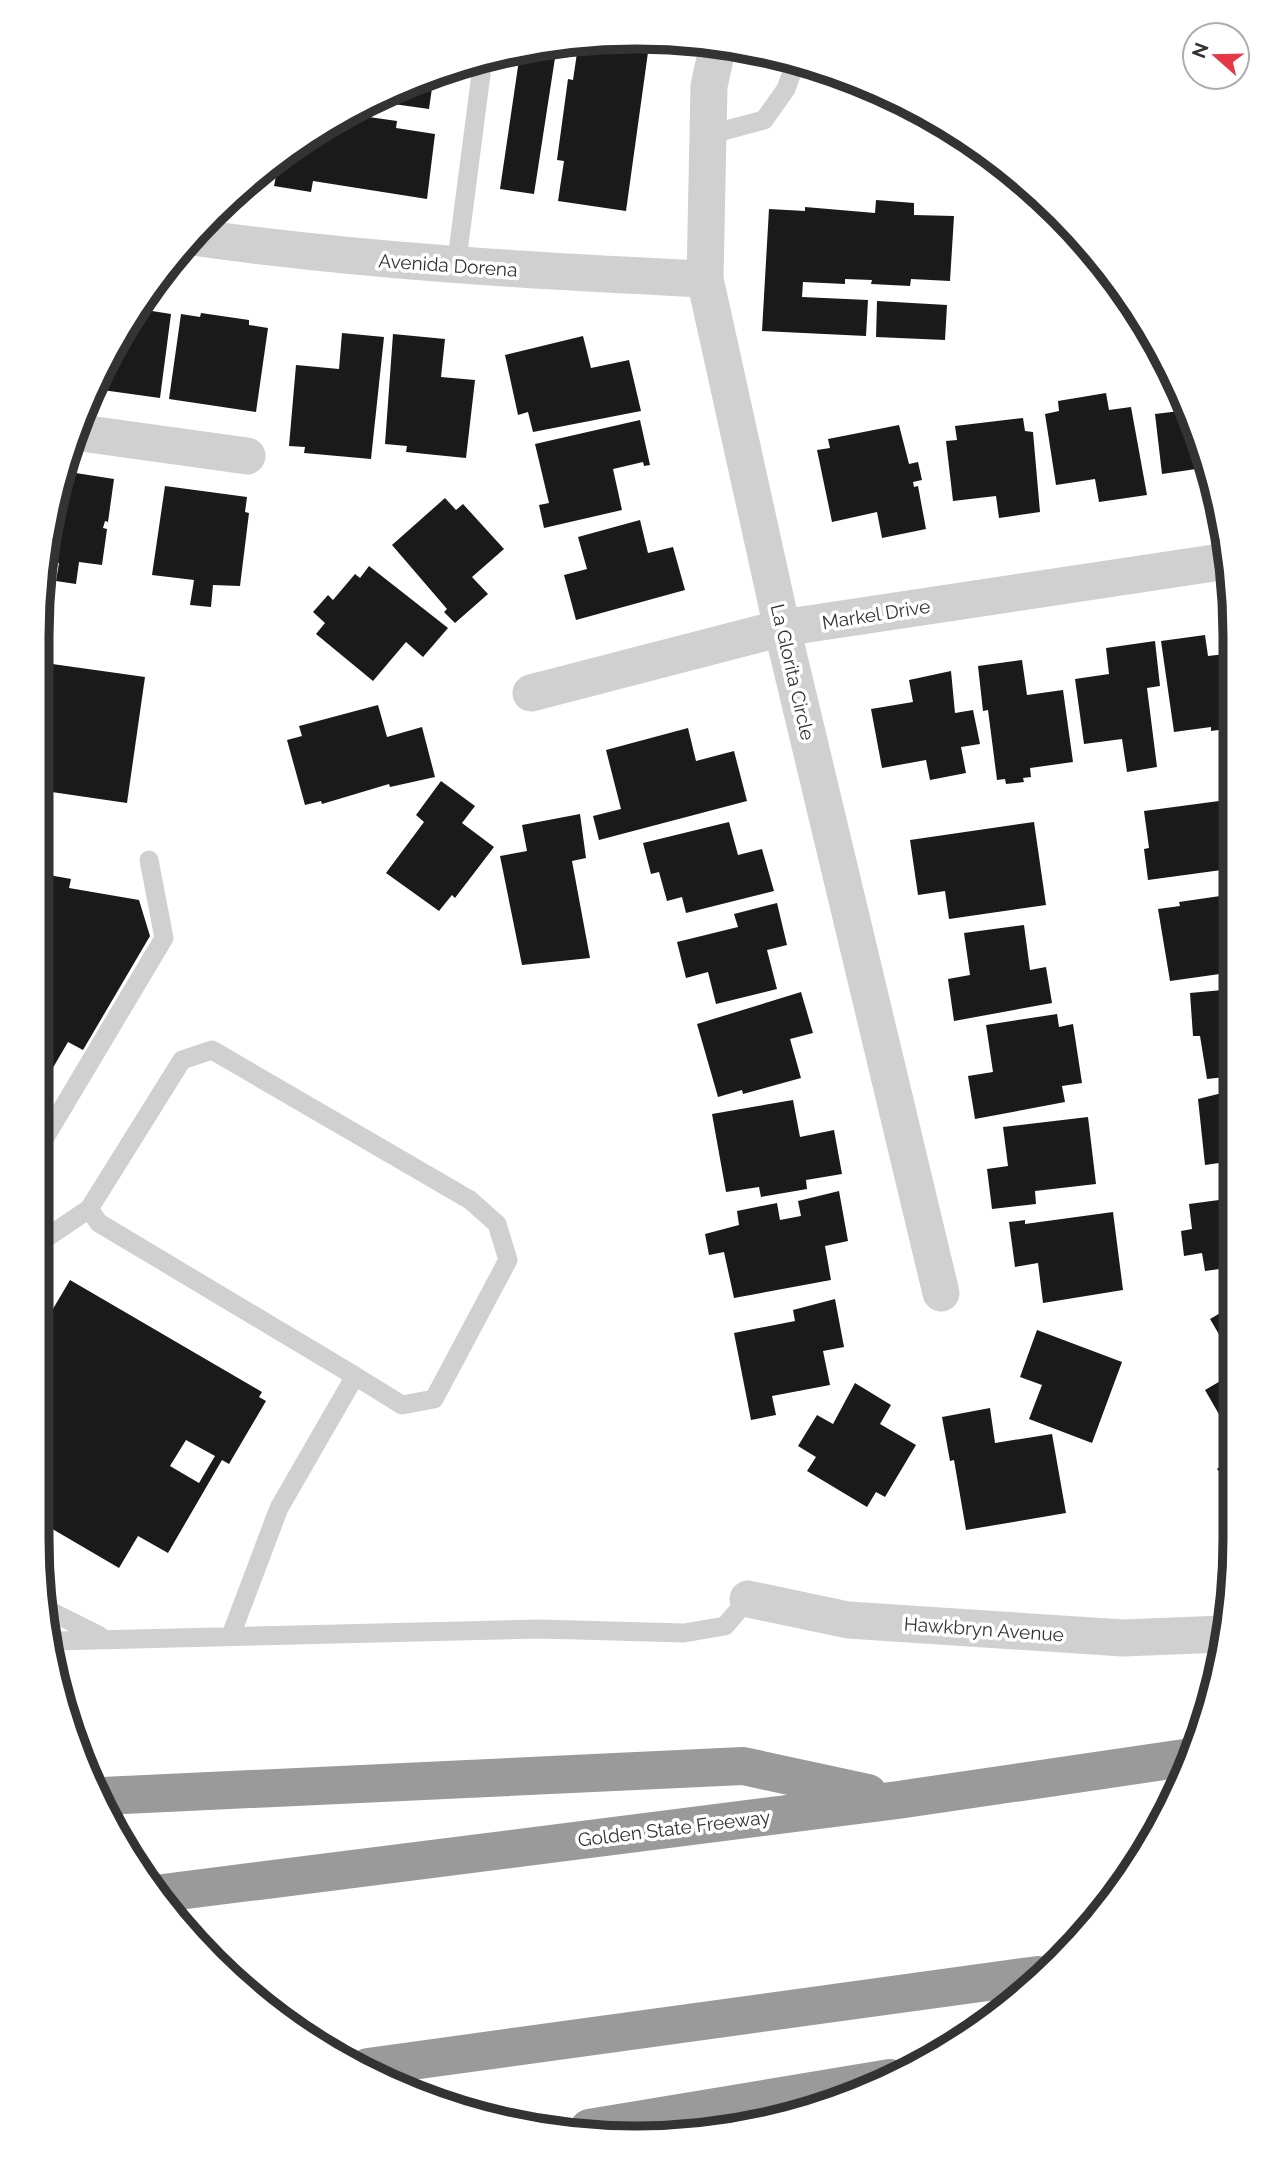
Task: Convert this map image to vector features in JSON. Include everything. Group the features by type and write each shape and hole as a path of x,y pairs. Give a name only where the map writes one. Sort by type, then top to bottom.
{"highway":[{"name":"Golden State Freeway","path":"167,1892 898,1800 1180,1758"},
{"path":"109,1796 743,1766 898,1800"},
{"path":"378,2066 1027,1977"},
{"path":"611,2125 852,2084"}],"street":[{"name":"La Glorita Circle","path":"716,54 709,86 705,279 782,628 941,1293"},
{"name":"Avenida Dorena","path":"204,239 317,255 456,267 705,279"},
{"path":"85,434 247,456"},
{"name":"Markel Drive","path":"531,693 782,628 1218,562"},
{"name":"Hawkbryn Avenue","path":"748,1599 848,1620 1123,1638 1215,1634"}],"lane":[{"path":"456,267 482,70"},
{"path":"708,135 764,120 786,89 793,70"},
{"path":"49,1131 164,938 149,860"},
{"path":"49,1236 89,1209 182,1060 212,1051 470,1200 497,1224 508,1260 434,1399 402,1405 99,1223 89,1209"},
{"path":"230,1635 279,1508 355,1376"},
{"path":"58,1641 103,1637 540,1629 684,1633 725,1626 748,1599"},
{"path":"54,1613 103,1637"}],"building":[{"path":"648,49 626,211 558,201 564,161 557,160 568,79 573,80 577,53 575,52"},
{"path":"544,56 555,58 534,194 500,189 519,61"},
{"path":"432,86 429,109 390,104"},
{"path":"364,116 397,121 396,128 435,134 427,199 313,181 311,192 274,186 276,176 273,175 310,148"},
{"path":"876,200 914,203 914,215 954,216 950,281 911,279 910,286 871,284 872,280 845,279 845,284 803,282 802,297 868,300 866,336 762,331 769,209 805,211 805,207 875,213"},
{"path":"877,301 947,305 945,340 876,337"},
{"path":"150,307 153,307 152,311 171,314 160,398 104,390 128,342"},
{"path":"201,313 249,320 249,325 268,328 256,412 169,399 181,314 200,317"},
{"path":"342,333 384,337 371,459 304,453 305,447 289,446 296,365 339,369"},
{"path":"393,334 445,339 441,377 475,380 466,458 406,452 407,446 385,444"},
{"path":"583,336 591,368 629,360 641,411 533,432 528,412 518,415 505,355"},
{"path":"1106,393 1109,410 1131,407 1147,495 1099,502 1095,479 1056,485 1045,414 1059,411 1058,401"},
{"path":"1178,411 1198,469 1162,474 1155,414"},
{"path":"1023,418 1025,431 1033,432 1040,512 999,518 996,496 953,501 946,441 957,440 955,426"},
{"path":"640,420 650,465 644,466 643,462 613,469 622,510 544,528 539,505 549,503 535,444"},
{"path":"899,425 909,464 918,462 922,480 913,482 914,487 918,486 926,529 882,538 877,512 832,522 817,450 830,448 828,439"},
{"path":"72,472 114,479 108,522 105,521 103,528 107,529 102,565 79,562 76,584 56,581 59,563 54,562 54,559"},
{"path":"165,486 247,497 245,512 249,513 240,586 213,585 211,607 190,605 194,580 152,575"},
{"path":"445,498 456,510 463,504 504,549 472,577 488,594 455,623 444,612 447,609 392,545"},
{"path":"640,520 648,553 673,547 685,590 576,620 564,575 587,569 578,537"},
{"path":"369,566 448,628 423,657 406,642 373,681 316,634 325,623 313,612 328,595 333,600 355,574 360,578"},
{"path":"1205,635 1208,656 1223,654 1223,729 1211,731 1211,727 1174,732 1161,641"},
{"path":"1155,641 1160,686 1147,688 1157,767 1127,772 1122,739 1084,744 1075,679 1109,674 1106,648"},
{"path":"1022,660 1027,695 1063,690 1073,762 1030,768 1031,777 1023,778 1024,782 1006,784 1005,779 997,780 988,710 983,711 978,666"},
{"path":"49,664 145,677 127,803 49,792"},
{"path":"951,671 955,713 973,710 980,744 961,747 966,773 930,780 926,760 882,768 871,709 913,702 909,680"},
{"path":"378,705 387,737 422,727 435,777 390,787 389,784 322,804 321,801 305,805 287,740 302,736 299,726"},
{"path":"688,728 696,761 734,751 747,801 599,840 593,816 621,809 606,750"},
{"path":"441,781 475,806 462,823 494,847 455,898 452,895 439,911 386,873 424,822 416,815"},
{"path":"1223,800 1223,870 1148,880 1144,849 1149,848 1144,811"},
{"path":"580,814 586,858 572,861 590,958 522,965 500,856 527,851 522,825"},
{"path":"729,822 738,855 762,849 774,891 686,913 682,897 667,901 659,872 651,874 643,843"},
{"path":"1034,822 1046,905 949,919 945,891 918,895 910,840"},
{"path":"49,875 71,879 69,888 139,900 150,936 83,1050 68,1042 49,1074"},
{"path":"1223,896 1223,974 1170,981 1158,909 1180,906 1179,902"},
{"path":"777,903 787,945 767,950 777,989 716,1004 708,972 686,978 677,942 738,927 734,914"},
{"path":"1024,925 1030,970 1046,967 1052,1003 954,1021 948,979 970,975 964,933"},
{"path":"1223,990 1223,1077 1207,1079 1200,1036 1193,1036 1190,993"},
{"path":"801,992 813,1033 790,1039 801,1078 743,1094 742,1090 718,1097 697,1024"},
{"path":"1057,1014 1059,1027 1073,1024 1082,1083 1062,1086 1065,1102 975,1119 968,1076 993,1072 986,1025"},
{"path":"1223,1093 1223,1162 1205,1165 1198,1099"},
{"path":"793,1100 800,1137 834,1130 842,1174 806,1180 807,1189 761,1197 759,1187 726,1192 712,1114"},
{"path":"1088,1117 1096,1184 1035,1191 1036,1204 992,1209 987,1169 1008,1166 1003,1127"},
{"path":"839,1191 848,1241 825,1246 831,1280 734,1298 724,1252 709,1255 705,1234 739,1225 737,1211 777,1203 780,1220 801,1216 798,1201"},
{"path":"1223,1199 1223,1269 1205,1271 1202,1253 1184,1256 1181,1231 1192,1229 1189,1204"},
{"path":"1113,1212 1123,1290 1043,1303 1038,1263 1015,1267 1009,1222 1025,1220 1025,1224"},
{"path":"70,1280 262,1392 259,1397 266,1401 229,1464 222,1460 168,1553 138,1536 119,1568 49,1527 49,1316","holes":["186,1440 215,1456 199,1483 170,1466"]},
{"path":"835,1299 844,1347 823,1351 830,1385 772,1396 776,1415 751,1420 734,1333 795,1321 793,1310"},
{"path":"1223,1311 1223,1341 1210,1319"},
{"path":"1037,1330 1122,1362 1092,1443 1029,1419 1042,1385 1020,1377"},
{"path":"1223,1379 1223,1414 1220,1416 1205,1390"},
{"path":"855,1383 891,1405 880,1424 916,1445 885,1497 876,1492 867,1507 807,1471 816,1457 798,1446 817,1415 833,1424"},
{"path":"990,1408 995,1443 1052,1434 1066,1513 966,1530 954,1460 950,1461 942,1417"},
{"path":"1223,1464 1223,1476 1217,1469"}]}
